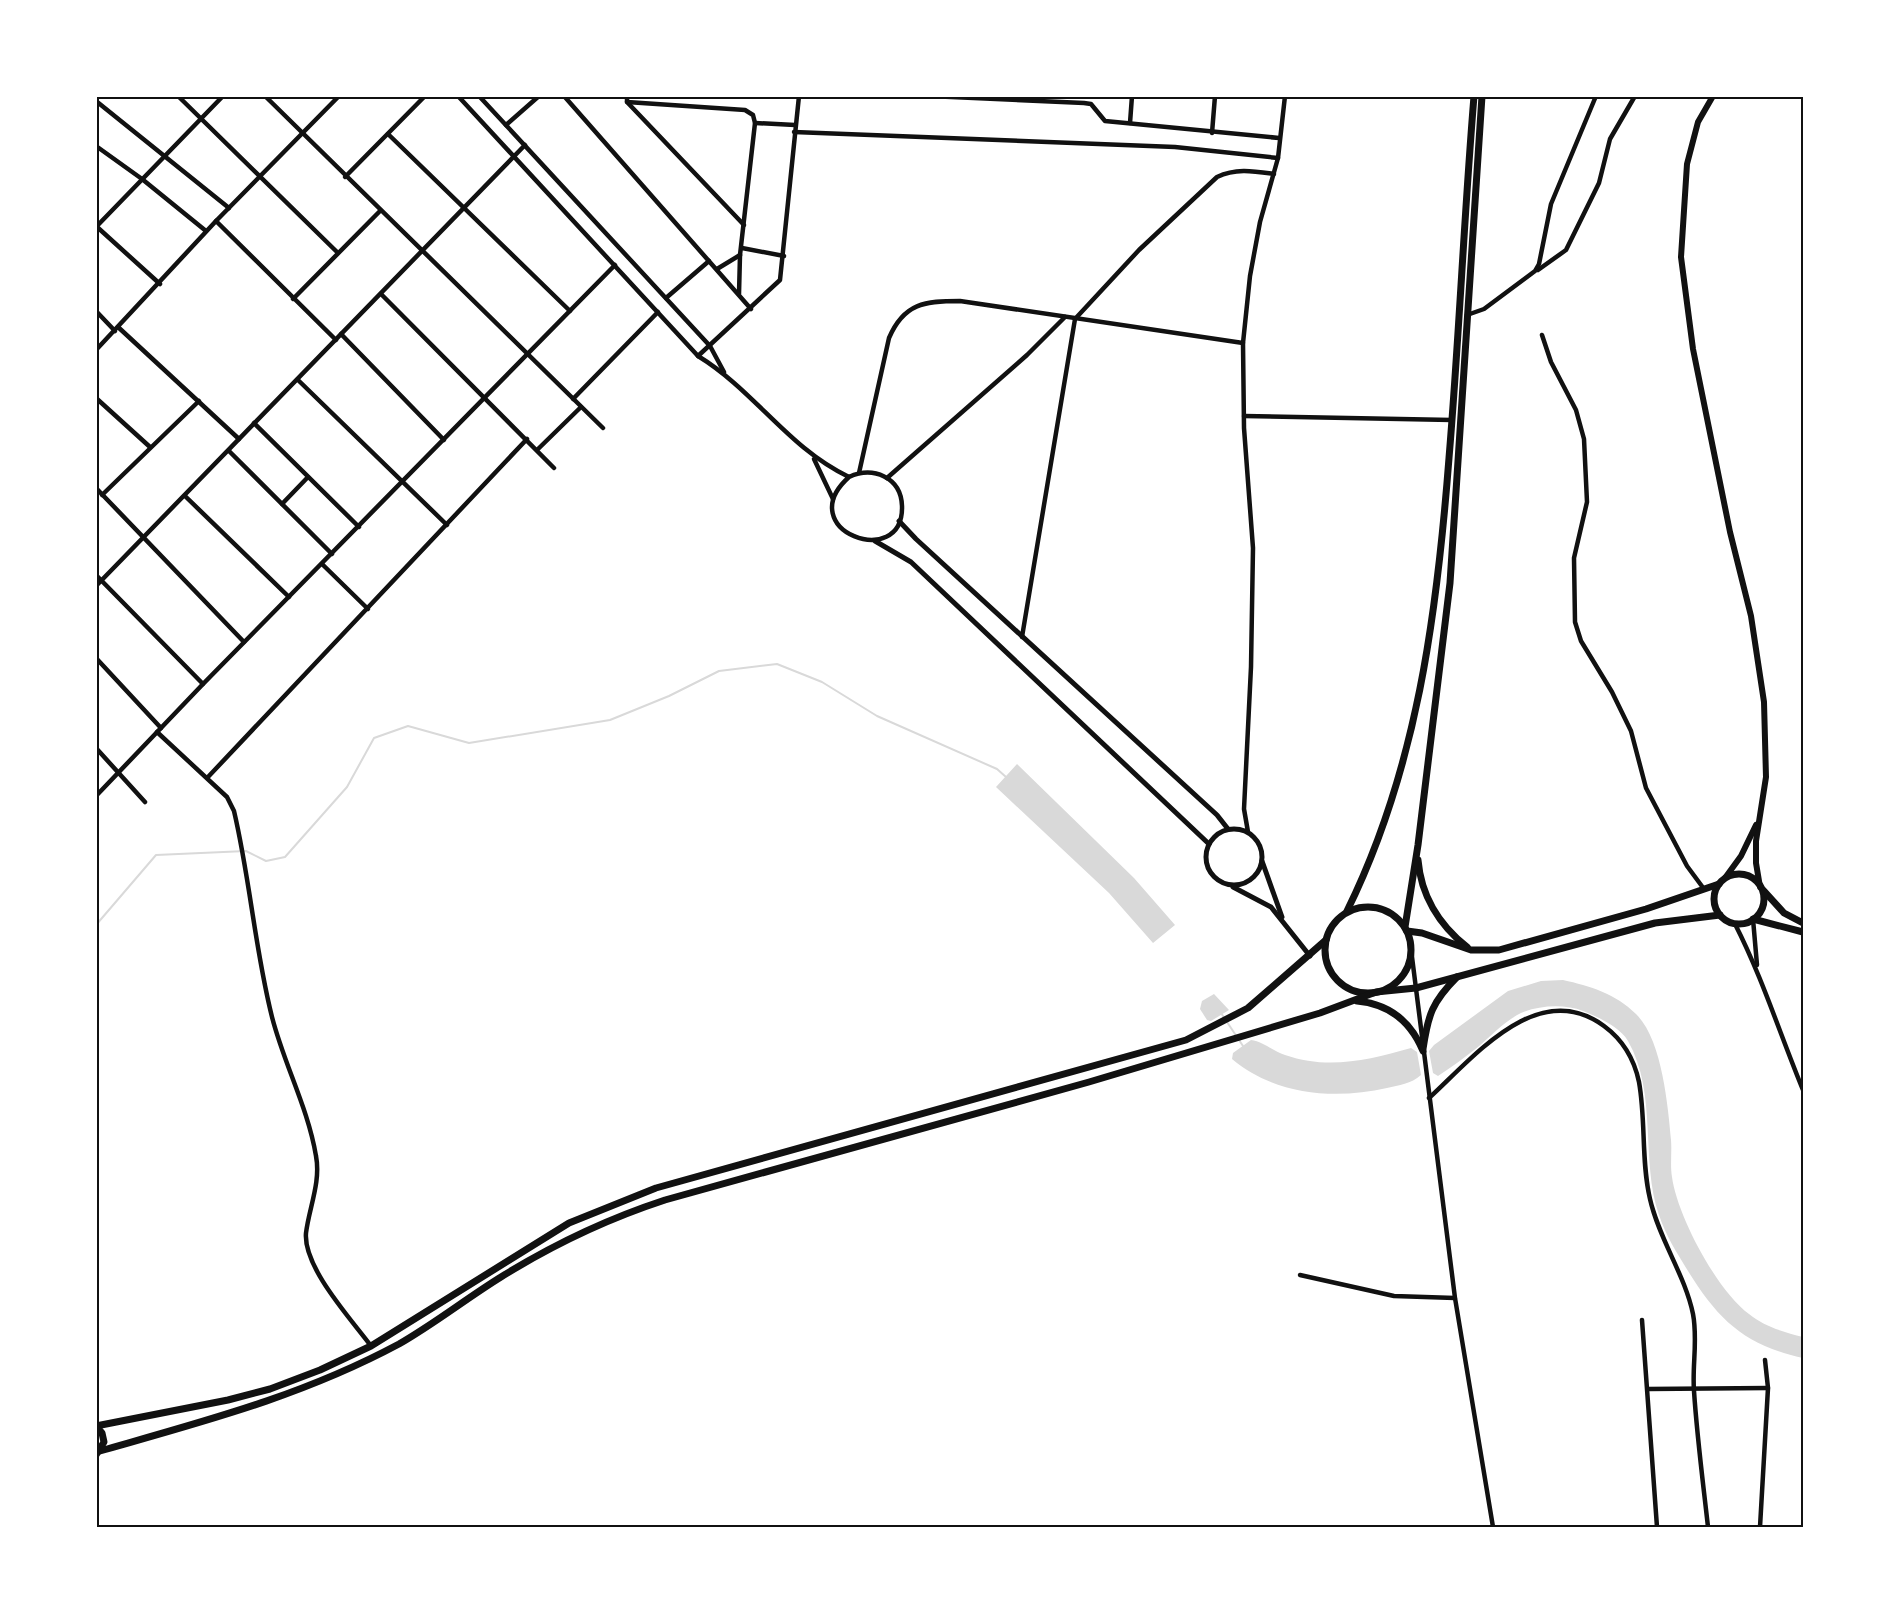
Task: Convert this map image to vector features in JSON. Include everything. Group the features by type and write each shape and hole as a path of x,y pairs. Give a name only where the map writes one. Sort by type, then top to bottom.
{"highway":[{"path":"98,1453 103,1437 96,1426 228,1400 270,1389 320,1370 371,1346 521,1250 569,1223 605,1207 656,1188 1186,1040 1248,1008 1310,956 1326,940 1333,923 1347,911 1375,850 1389,809 1421,692 1439,579 1474,96"},
{"path":"98,1453 270,1402 306,1389 401,1342 541,1253 616,1216 665,1200 1216,1044 1386,989 1402,977 1410,959 1411,949 1406,929 1450,583 1482,96"},
{"path":"1418,845 1422,880 1435,912 1457,939 1471,950"},
{"path":"1347,911 1373,906 1397,917 1406,929 1471,950 1489,951 1646,909 1704,889 1732,875 1749,876 1784,913 1803,923"},
{"path":"1722,881 1714,900 1720,915 1735,924 1754,919 1803,932"},
{"path":"1754,919 1763,906 1761,888"},
{"path":"1326,940 1327,964 1341,984 1352,990 1376,992 1416,988 1655,923 1720,915"},
{"path":"1423,1051 1427,1018 1434,1003 1459,975"},
{"path":"1354,1000 1377,1004 1397,1015 1413,1031 1423,1051"}],"main road":[{"path":"1713,96 1698,122 1687,164 1681,257 1693,349 1730,532 1751,616 1764,702 1766,777 1759,819 1756,863 1761,888"},
{"path":"1722,881 1741,856 1759,819"}],"street":[{"path":"178,96 337,252"},
{"path":"160,284 96,226 223,96"},
{"path":"265,96 603,428"},
{"path":"96,350 160,284 206,231 339,96"},
{"path":"345,177 425,96"},
{"path":"458,96 698,356 724,372 814,459 849,477"},
{"path":"479,96 710,346 724,372"},
{"path":"506,125 540,96"},
{"path":"564,96 751,309"},
{"path":"698,356 780,280 798,96"},
{"path":"929,96 1084,103 1091,104 1105,121 1280,138"},
{"path":"1130,123 1132,96"},
{"path":"1212,133 1215,96"},
{"path":"1248,832 1244,809 1251,667 1252,548 1244,416 1243,343 1260,222 1278,158 1286,96"},
{"path":"1535,271 1539,264 1551,204 1596,96"},
{"path":"1467,315 1484,309 1566,250 1599,183 1611,139 1635,96"},
{"path":"627,99 745,110 753,115 755,123 740,255 739,294"},
{"path":"627,99 744,225"},
{"path":"96,101 229,208"},
{"path":"755,123 795,124"},
{"path":"794,132 1142,146 1278,158"},
{"path":"388,134 570,311"},
{"path":"96,586 341,334 382,296 525,145"},
{"path":"96,146 142,179 206,231"},
{"path":"1022,637 1030,601 1075,319 1139,250 1217,177 1230,171 1246,170 1274,174"},
{"path":"293,299 380,210"},
{"path":"216,221 336,340"},
{"path":"741,249 784,256"},
{"path":"717,270 740,255"},
{"path":"666,298 709,261"},
{"path":"96,796 244,642 615,265"},
{"path":"382,296 554,468"},
{"path":"859,473 889,338 897,319 933,301 960,301 1243,343"},
{"path":"96,311 239,439"},
{"path":"573,399 658,312"},
{"path":"886,478 1027,356 1065,317"},
{"path":"341,334 444,440"},
{"path":"1542,335 1551,362 1576,410 1584,439 1587,502 1574,558 1575,622 1581,641 1627,723 1646,788 1687,866 1704,889"},
{"path":"298,380 447,525"},
{"path":"96,398 150,447"},
{"path":"102,495 199,401"},
{"path":"537,450 581,406"},
{"path":"1244,416 1452,420"},
{"path":"254,423 359,527"},
{"path":"208,777 527,439"},
{"path":"229,451 332,554"},
{"path":"814,459 834,500"},
{"path":"870,472 886,478 897,489 901,499 899,521 885,537 874,541 864,541 845,533 834,515 834,500 840,485 849,477 859,473 870,472"},
{"path":"282,504 308,477"},
{"path":"96,488 244,642"},
{"path":"185,496 289,597"},
{"path":"899,521 1217,815 1228,829"},
{"path":"874,541 911,562 1209,844"},
{"path":"322,564 368,609"},
{"path":"96,575 203,684"},
{"path":"96,658 159,730 227,797 234,811 265,989 278,1042 304,1110 316,1157 316,1180 306,1231 309,1255 329,1288 371,1346"},
{"path":"96,748 146,802"},
{"path":"1282,918 1262,861 1258,841 1248,832 1228,829 1214,837 1209,844 1207,861 1214,876 1258,898 1282,918 1310,956"},
{"path":"1229,885 1247,882 1254,877 1262,861"},
{"path":"1754,919 1757,968"},
{"path":"1735,924 1757,968 1764,994 1803,1090"},
{"path":"1411,949 1455,1298 1493,1527"},
{"path":"1429,1098 1514,1024 1539,1013 1565,1010 1576,1013 1598,1021 1622,1041 1639,1082 1643,1156 1650,1203 1693,1315 1696,1341 1694,1389 1708,1527"},
{"path":"1300,1275 1394,1296 1455,1298"},
{"path":"1642,1320 1657,1527"},
{"path":"1760,1527 1768,1388 1765,1360"},
{"path":"1648,1389 1768,1388"}],"shaded area":[{"path":"1017,764 1134,878 1175,925 1153,943 1109,893 996,787"},
{"path":"1563,980 1593,988 1611,996 1628,1007 1645,1025 1658,1056 1662,1074 1670,1126 1671,1168 1675,1193 1690,1231 1712,1271 1737,1303 1768,1326 1803,1337 1803,1358 1765,1346 1735,1328 1699,1289 1668,1237 1653,1194 1643,1083 1628,1041 1614,1027 1595,1016 1576,1009 1560,1006 1536,1008 1510,1020 1438,1076 1433,1073 1429,1051 1434,1045 1508,991 1541,981"},
{"path":"1214,994 1229,1010 1211,1021 1207,1020 1200,1009 1202,1001"},
{"path":"1251,1040 1285,1055 1333,1063 1380,1056 1411,1048 1417,1052 1421,1075 1405,1084 1367,1092 1326,1094 1306,1092 1267,1080 1232,1059 1233,1053"}],"waterway":[{"path":"96,925 156,855 246,851 266,861 285,857 347,787 374,738 408,726 469,743 610,720 669,696 719,671 777,664 822,682 877,716 997,769 1006,777"},
{"path":"1221,1013 1243,1046"}]}
